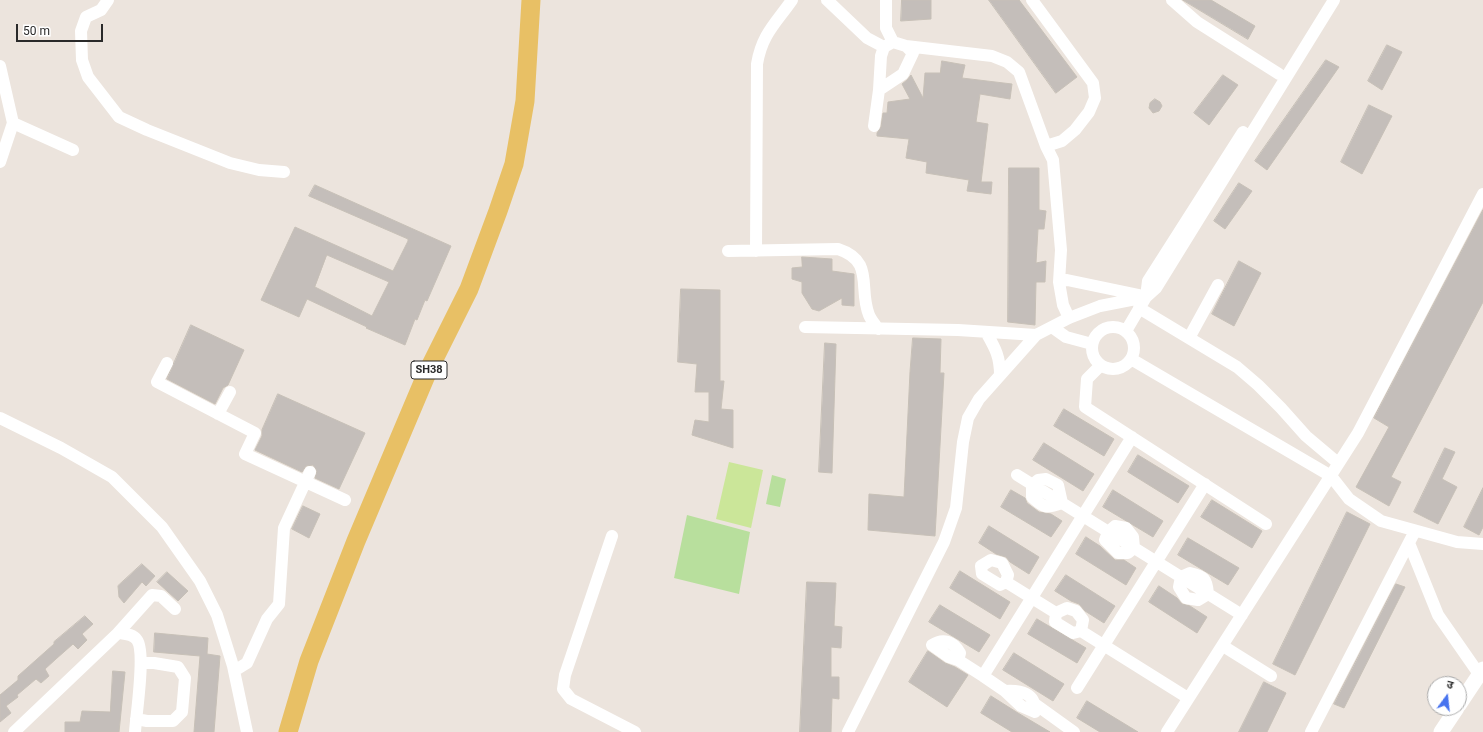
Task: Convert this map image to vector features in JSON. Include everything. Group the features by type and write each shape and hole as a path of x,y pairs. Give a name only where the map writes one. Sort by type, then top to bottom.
{"main road":[{"name":"SH38","path":"288,732 309,661 356,541 427,374 469,290 514,164 525,101 531,0"}],"street":[{"path":"108,0 101,10 86,17 81,31 82,60 88,77 120,117 147,130 230,163 259,170 284,172"},
{"path":"756,251 757,64 761,45 792,0"},
{"path":"827,0 867,38 888,45 992,56 1007,62 1019,72 1046,146 1053,160 1061,250 1059,282 1062,305 1069,318"},
{"path":"874,126 879,90 881,56 888,45 886,28 886,0"},
{"path":"1032,0 1092,83 1095,98 1089,112 1075,130 1062,141 1046,146"},
{"path":"1172,0 1197,22 1279,74"},
{"path":"1146,297 1148,281 1324,0"},
{"path":"1126,331 1146,297 1160,282 1334,0"},
{"path":"879,90 903,74 913,53 906,46"},
{"path":"0,66 13,123 0,162"},
{"path":"13,123 73,150"},
{"path":"1167,732 1358,433 1483,194"},
{"path":"728,251 838,249 849,252 859,262 863,271 868,311 878,329"},
{"path":"1059,282 1067,280 1146,297"},
{"path":"1189,338 1218,285"},
{"path":"848,732 944,542 956,508 963,442 968,418 979,399 1036,335 1069,318 1110,303 1146,297"},
{"path":"1139,308 1237,367 1272,399 1306,436 1338,463"},
{"path":"1112,326 1119,327 1126,331 1132,337 1135,349 1131,359 1117,369 1101,365 1094,356 1092,344 1094,338 1099,332 1112,326"},
{"path":"805,327 958,330 1036,335"},
{"path":"1052,327 1066,337 1092,344"},
{"path":"986,332 996,350 1000,362 1000,375"},
{"path":"1131,359 1331,476 1349,499 1381,521 1457,542 1483,544"},
{"path":"167,363 157,382 255,433 245,454 308,477 345,500"},
{"path":"1101,365 1087,379 1085,407 1266,524"},
{"path":"218,414 230,392"},
{"path":"0,418 61,448 112,477 162,527 200,581 217,615 234,671 246,732"},
{"path":"983,676 1132,436"},
{"path":"1017,475 1242,615"},
{"path":"234,671 247,663 267,619 279,604 284,528 308,477"},
{"path":"1078,688 1205,484"},
{"path":"1312,732 1415,531"},
{"path":"612,536 565,675 563,689 571,699 635,732"},
{"path":"1409,543 1438,615 1481,672 1467,693"},
{"path":"1006,582 1056,613"},
{"path":"14,732 118,633 152,595 161,596 175,610"},
{"path":"1056,613 1067,608 1076,611 1083,620 1081,631"},
{"path":"1056,613 1055,622 1074,633 1081,631 1188,698"},
{"path":"118,633 130,634 138,640 141,651 135,732"},
{"path":"1223,646 1271,676"},
{"path":"958,660 1005,691 1016,690 1030,696 1035,704 1074,732"},
{"path":"136,719 173,721 182,712 185,678 178,667 154,663 141,663"},
{"path":"1441,732 1452,716"}],"green space":[{"path":"729,462 763,470 751,528 716,519"},
{"path":"772,475 786,479 780,507 766,504"},
{"path":"687,515 750,532 739,594 674,578"}],"building":[{"path":"902,0 931,0 931,19 901,21"},
{"path":"989,0 1019,0 1077,77 1056,93"},
{"path":"1183,0 1211,0 1255,26 1248,39"},
{"path":"1387,45 1402,52 1382,90 1368,81"},
{"path":"1326,60 1339,67 1267,170 1255,161"},
{"path":"942,61 965,65 962,78 1012,84 1010,99 980,94 976,122 988,124 981,182 992,182 991,194 967,191 969,180 926,173 927,162 906,158 909,139 877,136 877,133 881,127 883,113 887,113 888,102 910,99 902,84 911,75 923,98 925,73 940,73"},
{"path":"1223,75 1238,85 1209,125 1194,113"},
{"path":"1155,99 1160,102 1162,106 1159,111 1153,113 1149,108 1150,103"},
{"path":"1369,105 1392,116 1362,174 1341,162"},
{"path":"1009,168 1039,168 1039,210 1046,211 1044,229 1038,229 1036,263 1046,261 1045,282 1036,282 1035,325 1008,322"},
{"path":"1239,183 1252,191 1225,229 1214,221"},
{"path":"315,185 451,246 427,301 425,300 417,320 415,319 405,345 307,299 299,317 261,300 295,227 393,271 408,241 408,239 309,196","holes":["327,255 389,282 372,316 315,287"]},
{"path":"1483,210 1483,302 1391,477 1401,482 1389,506 1356,487 1389,427 1374,418"},
{"path":"802,257 832,259 832,271 854,274 854,306 842,305 842,298 819,311 812,309 802,293 802,282 792,279 792,268 802,267"},
{"path":"1239,261 1261,273 1234,326 1212,314"},
{"path":"681,289 720,290 720,381 724,381 721,409 733,410 733,448 692,435 695,420 709,422 709,392 695,392 697,364 678,362"},
{"path":"191,325 244,350 228,385 223,388 215,404 167,379"},
{"path":"913,338 941,339 940,373 944,373 935,536 868,530 869,494 904,497"},
{"path":"825,343 836,344 832,473 819,472"},
{"path":"278,394 365,433 339,489 315,478 317,471 313,465 306,466 302,472 255,450"},
{"path":"1064,409 1114,439 1104,456 1054,426"},
{"path":"1044,443 1094,474 1083,491 1033,460"},
{"path":"1445,448 1455,452 1442,479 1457,487 1438,524 1414,512"},
{"path":"1138,455 1189,486 1178,503 1128,472"},
{"path":"1483,488 1483,527 1479,535 1464,527"},
{"path":"1011,490 1025,498 1027,503 1039,512 1051,514 1062,521 1051,537 1001,507"},
{"path":"1113,490 1163,521 1153,537 1103,507"},
{"path":"1212,500 1262,531 1252,548 1201,517"},
{"path":"303,506 320,514 309,538 292,529"},
{"path":"1347,512 1370,524 1295,675 1273,664"},
{"path":"989,526 1039,557 1029,574 1010,562 1006,557 996,554 979,543"},
{"path":"1086,537 1100,546 1115,560 1124,560 1136,568 1126,585 1076,554"},
{"path":"1188,538 1239,568 1228,585 1178,555"},
{"path":"142,564 155,576 146,586 142,582 124,603 119,597 118,586"},
{"path":"960,571 1010,602 1000,619 950,588"},
{"path":"167,572 188,591 178,601 157,582"},
{"path":"1066,575 1115,606 1104,623 1085,611 1079,604 1055,591"},
{"path":"807,582 836,583 834,626 842,627 841,648 831,647 831,677 839,677 839,699 832,698 831,732 800,732"},
{"path":"1396,584 1405,587 1344,708 1334,704"},
{"path":"1159,586 1177,598 1182,604 1190,606 1207,617 1197,633 1149,602"},
{"path":"940,605 990,635 979,652 929,622"},
{"path":"85,616 93,624 82,634 87,640 78,649 73,644 45,669 49,676 41,683 36,679 17,695 18,697 6,706 11,713 0,722 0,695 18,680 18,676 54,644 54,642"},
{"path":"1037,619 1086,648 1077,663 1028,634"},
{"path":"155,633 208,638 207,654 220,656 214,732 194,732 200,656 154,652"},
{"path":"928,651 945,663 968,675 947,707 909,682"},
{"path":"1014,653 1064,684 1053,701 1003,670"},
{"path":"113,671 125,672 119,732 65,732 65,722 80,722 82,711 110,712"},
{"path":"1264,682 1286,693 1267,732 1239,732"},
{"path":"991,696 1050,732 1012,732 981,713"},
{"path":"1087,701 1138,732 1100,732 1077,718"}]}
